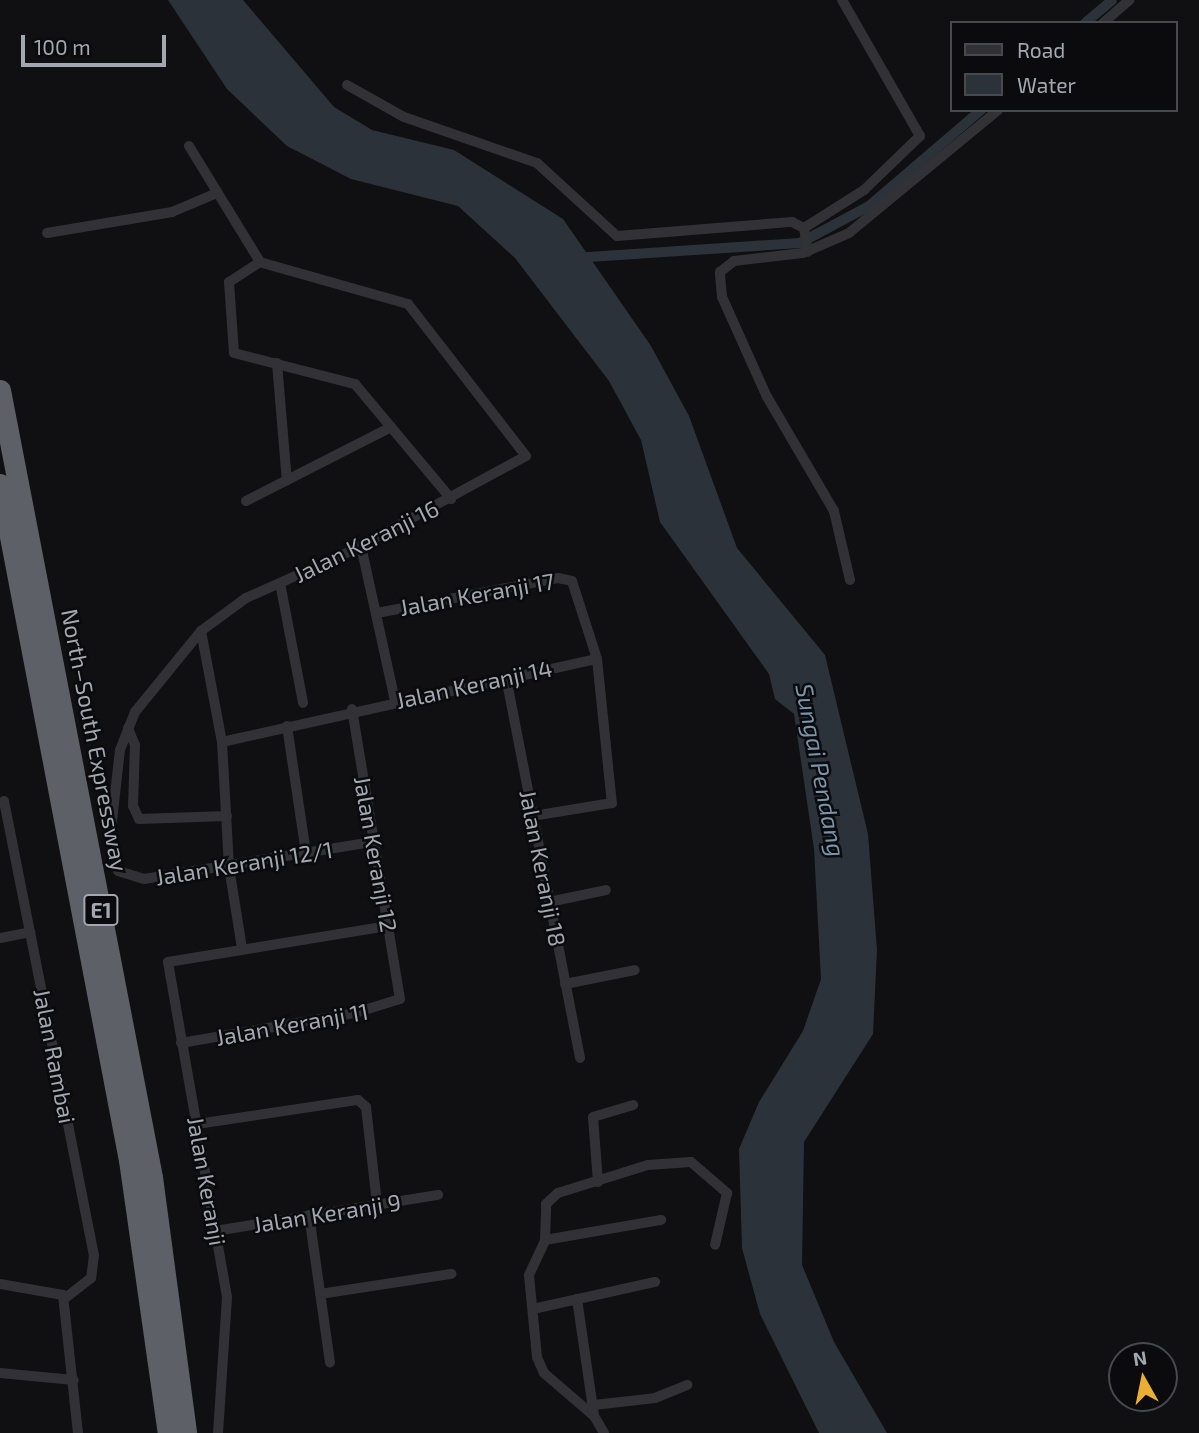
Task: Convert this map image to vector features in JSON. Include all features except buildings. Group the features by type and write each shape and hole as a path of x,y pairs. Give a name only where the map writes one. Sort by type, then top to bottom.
{"highway":[{"name":"North–South Expressway","path":"0,390 152,1177 186,1433"},
{"name":"North–South Expressway","path":"0,484 129,1160 168,1433"}],"street":[{"path":"804,229 864,190 920,136 842,0"},
{"path":"1105,21 1129,0"},
{"path":"347,85 404,117 537,163 617,236 785,222 804,229"},
{"path":"850,580 835,511 767,397 719,279 734,261 807,247 864,223 996,112"},
{"path":"190,146 260,262 229,282 234,353 355,384 451,499"},
{"path":"47,233 172,212 217,193"},
{"path":"804,229 807,247"},
{"name":"Jalan Keranji 16","path":"201,631 280,583 361,546 522,461 525,449 408,304 260,262"},
{"path":"277,363 288,481"},
{"path":"246,501 391,427"},
{"path":"361,546 395,700"},
{"name":"Jalan Keranji 17","path":"377,612 558,578 575,585 597,659"},
{"path":"280,583 303,703"},
{"path":"112,821 128,729 201,631"},
{"path":"201,631 222,741 229,867 242,948 387,926"},
{"path":"533,816 612,803 597,659"},
{"name":"Jalan Keranji 14","path":"222,741 352,709 597,659"},
{"name":"Jalan Keranji 18","path":"506,677 580,1058"},
{"name":"Jalan Keranji 12","path":"352,709 400,999"},
{"path":"287,726 306,853"},
{"path":"128,729 135,745 133,806 139,819 227,816"},
{"name":"Jalan Rambai","path":"4,801 94,1255 91,1278 64,1299"},
{"name":"Jalan Keranji 12/1","path":"118,872 144,879 373,842"},
{"path":"549,902 606,890"},
{"path":"0,938 30,932"},
{"name":"Jalan Keranji","path":"218,1433 216,1406 228,1321 197,1124 168,965 173,960 242,948"},
{"path":"565,984 635,970"},
{"name":"Jalan Keranji 11","path":"181,1043 367,1011 400,999"},
{"path":"197,1124 355,1100 366,1107 377,1204"},
{"path":"598,1182 593,1117 633,1105"},
{"path":"688,1385 655,1398 594,1410 541,1369 533,1309 531,1264 545,1240 548,1201 660,1162 700,1166 727,1193 715,1245"},
{"name":"Jalan Keranji 9","path":"215,1231 438,1195"},
{"path":"309,1215 330,1363"},
{"path":"545,1240 662,1220"},
{"path":"320,1294 451,1274"},
{"path":"533,1309 655,1282"},
{"path":"0,1284 50,1289 64,1299 78,1433"},
{"path":"577,1299 594,1410 604,1433"},
{"path":"0,1373 74,1380"}],"water":[{"name":"Sungai Pendang","path":"168,0 243,0 334,107 372,130 454,150 563,219 651,346 689,416 737,548 825,655 868,834 877,950 873,1034 804,1142 802,1265 834,1342 887,1433 819,1433 760,1314 742,1248 739,1149 759,1102 803,1031 821,979 814,849 794,714 775,699 769,674 660,522 641,440 609,381 515,258 458,206 351,179 287,146 227,89"}],"waterway":[{"path":"1087,21 1112,0"},
{"path":"574,258 800,243 869,206 979,112"}]}
